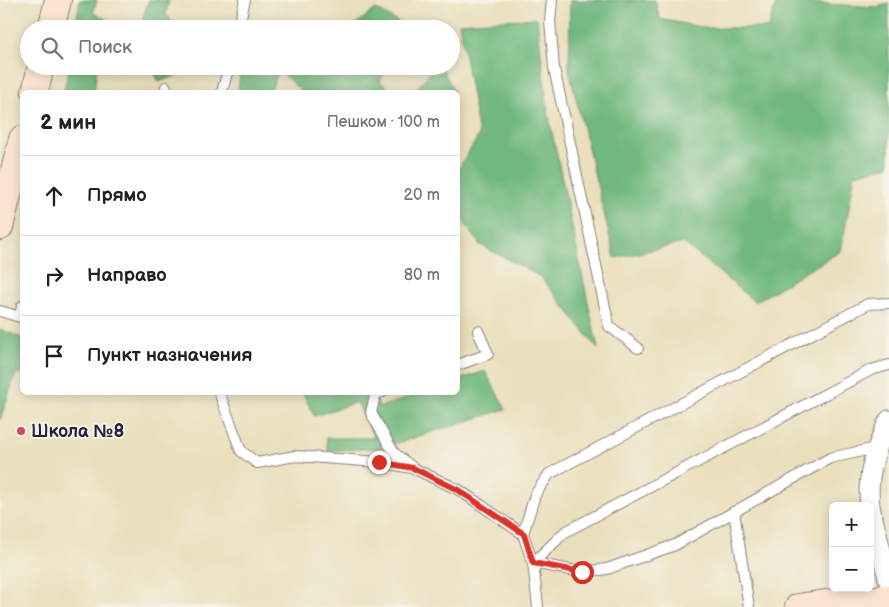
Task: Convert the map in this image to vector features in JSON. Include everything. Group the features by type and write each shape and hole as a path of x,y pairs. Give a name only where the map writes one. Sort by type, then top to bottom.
{"main road":[{"path":"53,20 58,0"},
{"path":"35,90 39,75"},
{"path":"0,227 16,153"},
{"path":"798,607 832,602 889,598"}],"street":[{"path":"870,502 870,471 876,448 889,420"},
{"path":"874,522 889,582"}],"lane":[{"path":"240,20 246,0"},
{"path":"552,0 550,22 554,68 609,326 638,348"},
{"path":"223,90 227,75"},
{"path":"538,607 533,563 524,534 535,495 548,474 868,304 889,303"},
{"path":"0,311 20,318"},
{"path":"460,364 488,354 478,331"},
{"path":"533,563 564,532 871,370 889,365"},
{"path":"220,395 241,451 257,463 295,456 379,462 413,468"},
{"path":"375,395 371,413 394,453 413,468 458,490 524,534"},
{"path":"533,563 582,572 607,569 676,546 830,458 876,448"},
{"path":"734,512 749,607"}],"green space":[{"path":"80,0 97,0 93,13 108,20 77,20"},
{"path":"149,0 169,0 166,14 170,20 142,20"},
{"path":"570,0 655,0 660,19 706,28 768,28 777,1 877,7 889,4 889,166 855,174 841,251 755,302 684,243 615,258 569,70"},
{"path":"376,9 395,20 361,20"},
{"path":"537,18 548,113 598,349 541,277 479,244 460,216 460,167 479,135 460,23"},
{"path":"67,75 96,75 94,90 64,90"},
{"path":"156,75 176,75 159,82"},
{"path":"240,75 277,75 271,90 238,90"},
{"path":"284,75 383,75 380,82 391,90 300,90"},
{"path":"428,75 446,75 453,90 416,90"},
{"path":"0,329 20,337 20,374 16,373 0,420"},
{"path":"485,371 506,409 381,448 328,451 326,438 374,438 357,402 314,416 304,395 373,395 380,407 416,395 460,395 460,379"}],"place":[{"name":"Школа №8","path":"21,431"}],"route":[{"path":"379,462 413,468 458,490 524,534 533,563 582,572"}]}
